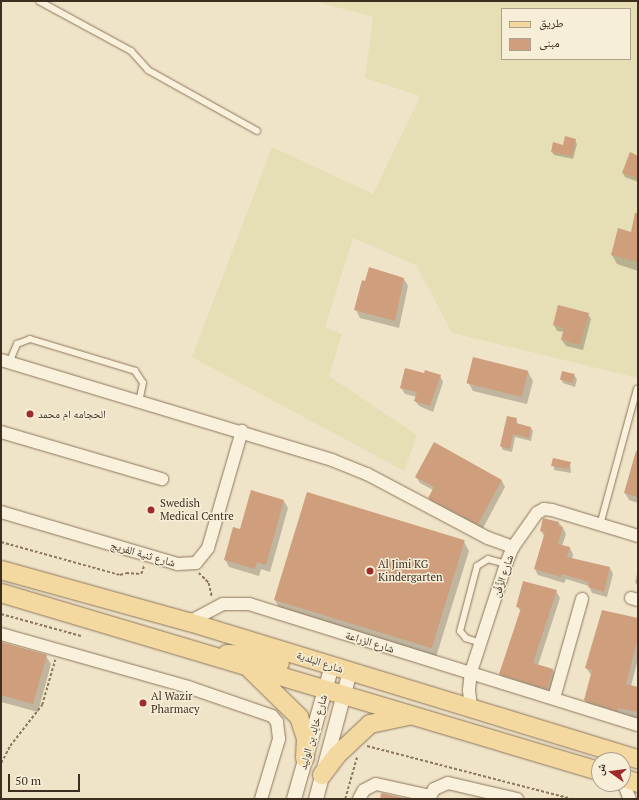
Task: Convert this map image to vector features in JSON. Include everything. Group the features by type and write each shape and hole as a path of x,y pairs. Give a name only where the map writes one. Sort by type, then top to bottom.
{"main road":[{"name":"شارع البلدية","path":"1,570 189,622 638,760"},
{"path":"1,593 591,769"},
{"path":"212,656 242,653 315,673 326,664"},
{"path":"248,667 299,717 306,738 305,758"},
{"path":"322,775 337,755 370,724 413,715"}],"street":[{"path":"5,362 242,431 354,469 488,538 513,547"},
{"name":"شارع ثنية الفريج","path":"1,512 178,564 196,563 208,548 242,431"},
{"path":"1,432 162,479"},
{"name":"شارع الزَّفْن","path":"471,709 469,690 471,672 506,564 513,547 534,516 544,509 638,536"},
{"path":"554,698 582,599"},
{"name":"شارع الزراعة","path":"189,622 215,607 231,603 249,604 638,725"},
{"path":"1,634 188,687 272,716 277,722 279,739 261,799"},
{"name":"شارع خالِد بن الوليد","path":"294,799 326,689 326,664"},
{"name":"شارع خالِد بن الوليد","path":"316,799 350,671"},
{"path":"359,799 364,790 376,784 429,797 440,784 448,783 517,799"}],"lane":[{"path":"39,1 131,51 148,70 257,131"},
{"path":"5,362 17,344 30,339 135,371 143,383 139,402"},
{"path":"600,524 637,389"},
{"path":"481,643 466,638 460,631 477,566 488,559 506,564"}],"path":[{"path":"1,542 120,575 126,573 141,574 145,564 148,563"},
{"path":"195,573 201,573 209,583 215,607"},
{"path":"1,614 80,636"},
{"path":"1,763 10,746 42,705 58,650"},
{"path":"360,744 572,799"}],"shaded area":[{"path":"314,1 638,1 638,378 452,333 416,265 353,238 325,327 342,334 329,376 417,435 404,471 192,357 272,147 373,194 420,96 365,78 373,17"}],"building":[{"path":"565,136 576,139 572,156 551,152 553,142 563,145"},
{"path":"630,152 638,156 638,179 622,173"},
{"path":"635,213 638,213 638,262 611,255 618,228 631,232"},
{"path":"369,267 404,278 395,321 354,310 362,280 365,281"},
{"path":"558,305 589,313 580,345 561,340 564,328 553,325"},
{"path":"473,357 528,371 522,397 466,383"},
{"path":"405,368 424,373 425,370 441,375 430,406 414,401 417,392 400,388"},
{"path":"562,371 575,374 573,383 560,380"},
{"path":"507,416 517,418 516,423 531,427 529,438 513,434 510,449 500,446"},
{"path":"434,442 502,480 478,524 428,498 434,487 415,477"},
{"path":"636,451 638,451 638,497 624,493"},
{"path":"553,458 571,462 569,469 551,466"},
{"path":"251,490 284,500 266,565 257,562 255,569 224,560 233,527 240,529"},
{"name":"Al Jimi KG Kindergarten","path":"307,492 465,540 432,648 274,600"},
{"path":"543,518 559,522 558,526 563,527 558,544 570,547 567,557 610,567 604,592 588,587 589,582 562,574 561,577 534,569 545,532 540,531"},
{"path":"523,581 557,590 533,663 553,669 547,689 499,674 521,608 516,607"},
{"path":"602,610 638,618 638,638 626,684 638,687 638,708 636,712 618,708 617,711 584,700 592,670 585,668"},
{"path":"1,642 47,655 33,704 1,695"},
{"path":"381,793 403,798 403,799 380,799"}],"place":[{"name":"الحجامه ام محمد","path":"30,414"},
{"name":"Swedish Medical Centre","path":"151,510"},
{"name":"Al Jimi KG Kindergarten","path":"370,571"},
{"name":"Al Wazir Pharmacy","path":"143,703"}]}
